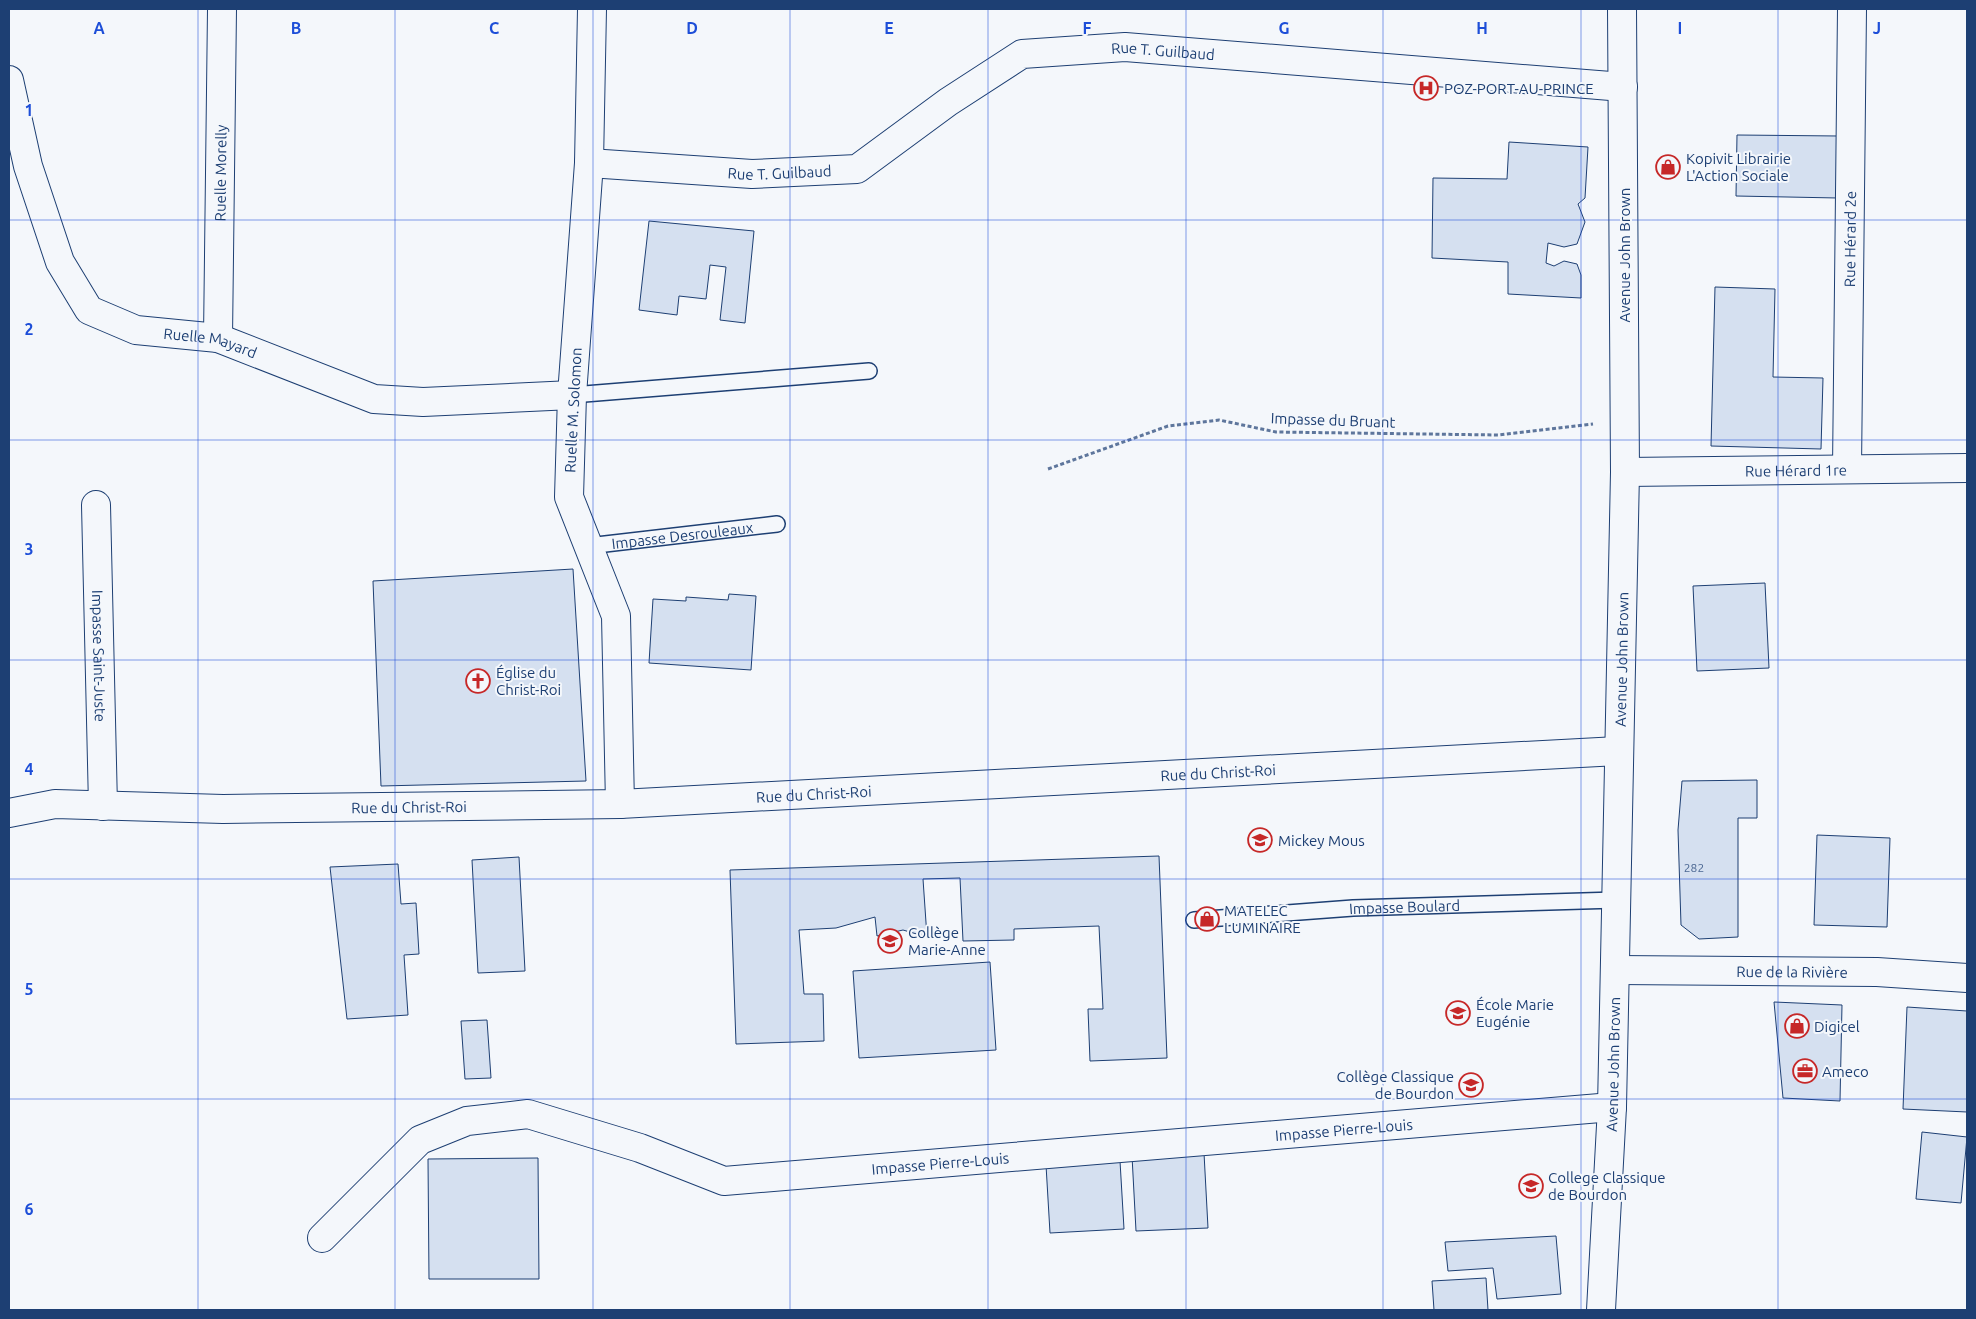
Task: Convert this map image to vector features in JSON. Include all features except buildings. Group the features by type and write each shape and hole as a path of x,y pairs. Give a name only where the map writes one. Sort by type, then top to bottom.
{"street":[{"name":"Ruelle Morelly","path":"218,338 222,9"},
{"name":"Ruelle M. Solomon","path":"592,9 589,163 572,395 569,497 616,616 620,804"},
{"name":"Avenue John Brown","path":"1601,1310 1612,1107 1616,970 1618,751 1625,472 1622,9"},
{"name":"Rue Hérard 2e","path":"1847,469 1852,9"},
{"name":"Rue T. Guilbaud","path":"589,163 752,174 857,169 948,102 1022,54 1125,47 1623,87"},
{"name":"Ruelle Mayard","path":"9,80 28,166 60,262 89,310 136,330 218,338 374,399 423,402 572,395"},
{"name":"Rue Hérard 1re","path":"1625,472 1967,468"},
{"name":"Impasse Saint-Juste","path":"96,505 103,806"},
{"name":"Rue du Christ-Roi","path":"9,813 55,804 223,809 620,804 1618,751"},
{"name":"Rue de la Rivière","path":"1616,970 1877,972 1967,978"},
{"name":"Impasse Pierre-Louis","path":"322,1238 420,1140 466,1122 528,1114 623,1143 724,1181 1612,1107"}],"lane":[{"path":"572,395 868,371"},
{"name":"Impasse Desrouleaux","path":"588,546 777,524"},
{"name":"Impasse Boulard","path":"1194,920 1353,908 1616,900"}],"path":[{"name":"Impasse du Bruant","path":"1048,469 1168,426 1219,420 1276,432 1498,435 1625,420"}],"place":[{"name":"POZ-PORT-AU-PRINCE","path":"1426,88"},
{"name":"Kopivit Librairie L'Action Sociale","path":"1668,167"},
{"name":"Église du Christ-Roi","path":"478,681"},
{"name":"Mickey Mous","path":"1260,840"},
{"name":"MATELEC LUMINAIRE","path":"1207,919"},
{"name":"Collège Marie-Anne","path":"890,941"},
{"name":"École Marie Eugénie","path":"1458,1013"},
{"name":"Digicel","path":"1797,1026"},
{"name":"Ameco","path":"1805,1071"},
{"name":"Collège Classique de Bourdon","path":"1471,1085"},
{"name":"College Classique de Bourdon","path":"1531,1186"}]}
